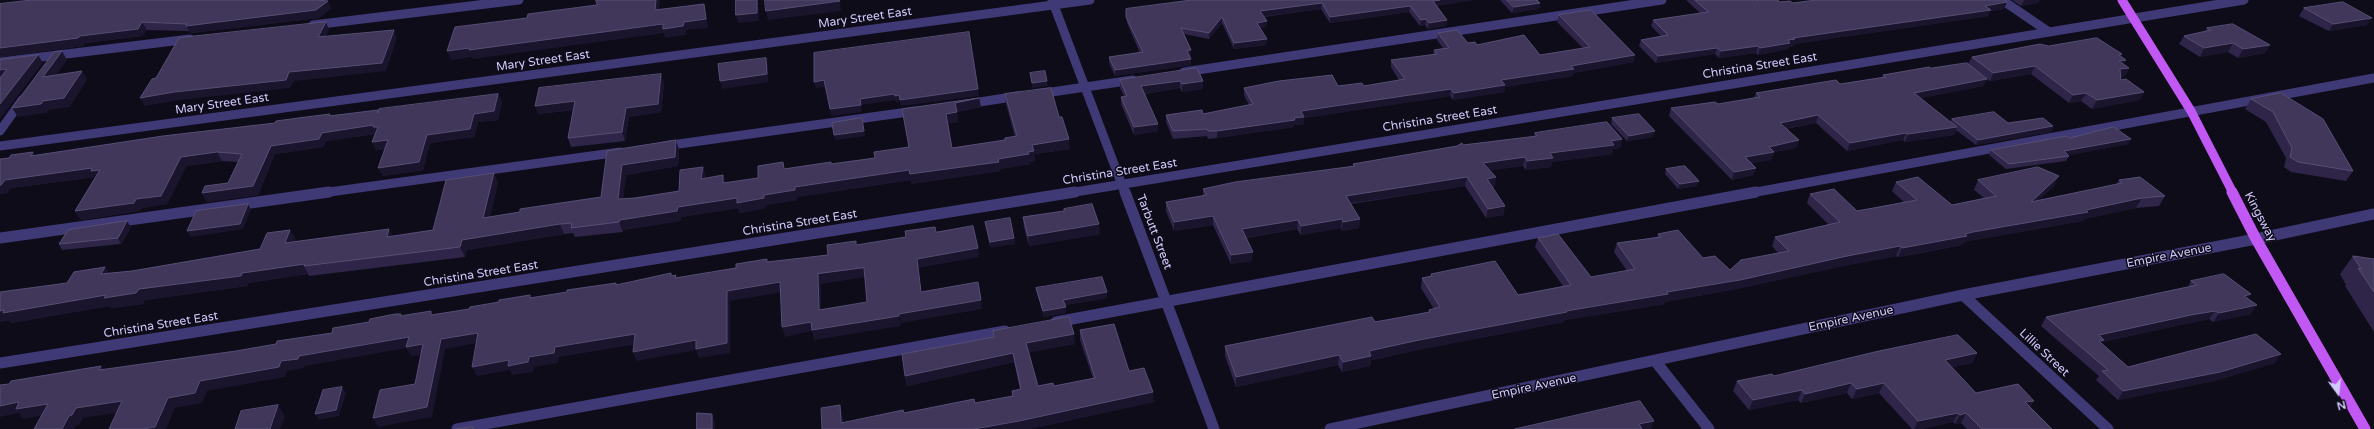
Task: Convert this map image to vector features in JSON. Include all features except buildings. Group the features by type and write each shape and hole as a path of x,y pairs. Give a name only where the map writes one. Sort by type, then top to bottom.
{"main road":[{"name":"Kingsway","path":"2122,0 2191,111 2256,239 2365,429"}],"street":[{"path":"305,26 519,0"},
{"name":"Mary Street East","path":"0,146 1053,2 1090,0"},
{"path":"1178,73 1662,0"},
{"path":"2002,0 2049,32"},
{"name":"Christina Street East","path":"0,363 1122,185 2244,0"},
{"name":"Tarbutt Street","path":"1053,2 1214,429"},
{"path":"0,62 203,38"},
{"path":"46,68 56,55"},
{"path":"1042,324 2374,78"},
{"path":"958,105 1139,79"},
{"path":"0,131 28,93"},
{"path":"657,147 926,109"},
{"path":"0,238 633,150"},
{"name":"Empire Avenue","path":"1330,429 1656,362 1963,295 2256,239 2374,214"},
{"name":"Lillie Street","path":"1963,295 2108,429"},
{"path":"457,429 1019,328"},
{"path":"1656,362 1709,429"}]}
